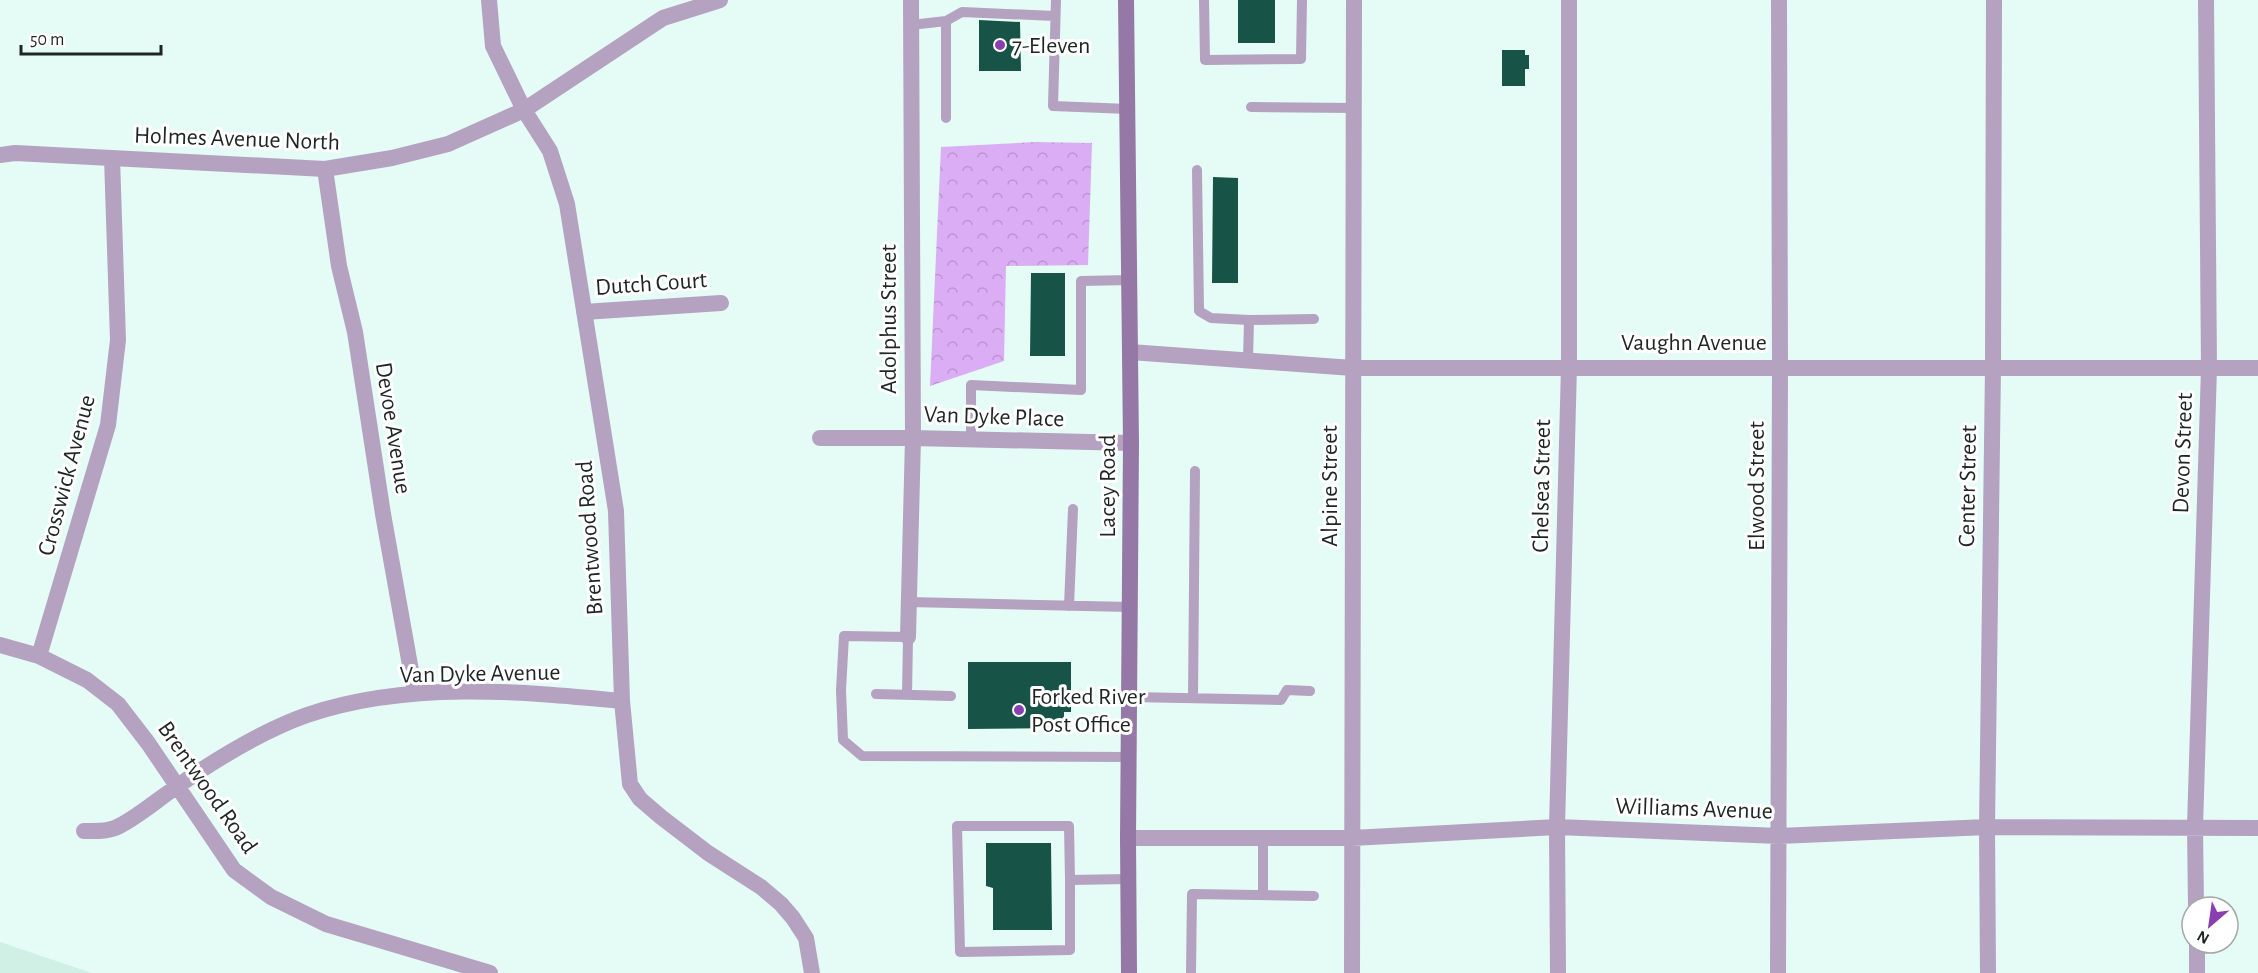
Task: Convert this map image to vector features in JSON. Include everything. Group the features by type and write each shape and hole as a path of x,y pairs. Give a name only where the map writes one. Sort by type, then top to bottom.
{"main road":[{"name":"Lacey Road","path":"1126,0 1131,443 1129,973"}],"street":[{"name":"Brentwood Road","path":"489,0 493,46 524,110 550,151 567,204 616,511 622,701 630,784 640,799 708,853 761,887 781,904 806,938 812,973"},
{"name":"Holmes Avenue North","path":"0,155 15,153 325,169 392,158 448,144 524,110 663,18 720,0"},
{"name":"Adolphus Street","path":"908,637 913,438 911,0"},
{"name":"Alpine Street","path":"1352,973 1354,0"},
{"name":"Chelsea Street","path":"1558,973 1557,827 1569,366 1569,0"},
{"name":"Elwood Street","path":"1778,973 1779,0"},
{"name":"Center Street","path":"1988,973 1987,827 1993,367 1994,0"},
{"name":"Devon Street","path":"2196,895 2209,368 2206,0"},
{"name":"Crosswick Avenue","path":"39,656 108,425 118,340 112,158"},
{"name":"Devoe Avenue","path":"325,169 339,266 357,342 383,514 415,693"},
{"name":"Dutch Court","path":"584,312 721,303"},
{"name":"Vaughn Avenue","path":"1130,352 1353,368 1780,366 2258,368"},
{"name":"Van Dyke Place","path":"820,438 1131,443"},
{"name":"Brentwood Road","path":"0,645 39,656 87,680 118,704 234,870 271,897 326,924 490,973"},
{"name":"Van Dyke Avenue","path":"84,831 100,832 116,828 177,786 260,735 306,716 349,704 415,693 532,692 622,701"},
{"name":"Williams Avenue","path":"1128,838 1352,838 1557,827 1779,836 1987,827 2258,828"},
{"path":"2197,955 2197,973"}],"lane":[{"path":"1056,0 1053,106 1128,109"},
{"path":"1204,0 1205,60 1301,59 1302,0"},
{"path":"911,25 946,21 962,12 1056,16"},
{"path":"946,21 946,118"},
{"path":"1251,107 1354,108"},
{"path":"1197,170 1199,311 1211,318 1314,319"},
{"path":"971,439 971,386 1082,390 1081,281 1130,280"},
{"path":"1248,360 1249,320"},
{"path":"1193,698 1195,471"},
{"path":"1069,606 1073,509"},
{"path":"909,602 1130,607"},
{"path":"907,695 908,637 844,636 840,690 843,740 862,756 1130,757"},
{"path":"1130,697 1281,700 1287,690 1310,691"},
{"path":"876,694 951,696"},
{"path":"957,826 1069,826 1070,880 1070,950 960,952 957,826"},
{"path":"1263,838 1263,895"},
{"path":"1070,880 1128,879"},
{"path":"1191,973 1192,894 1314,896"}],"shaded area":[{"path":"0,942 92,973 0,973"}],"green space":[{"path":"1035,142 1092,143 1088,265 1006,266 1004,361 930,386 941,147"}],"building":[{"path":"1238,0 1275,0 1275,43 1238,43"},
{"name":"7-Eleven","path":"979,20 1020,22 1021,71 979,71"},
{"path":"1502,50 1525,50 1525,55 1529,55 1529,69 1525,69 1525,86 1502,86"},
{"path":"1213,177 1238,178 1238,283 1212,283"},
{"path":"1031,273 1065,273 1065,356 1030,356"},
{"path":"968,662 1071,662 1071,712 1064,712 1064,728 968,729"},
{"path":"986,843 1051,843 1052,930 993,930 993,888 986,886"}],"place":[{"name":"7-Eleven","path":"1000,45"},
{"name":"Forked River Post Office","path":"1019,710"}]}
